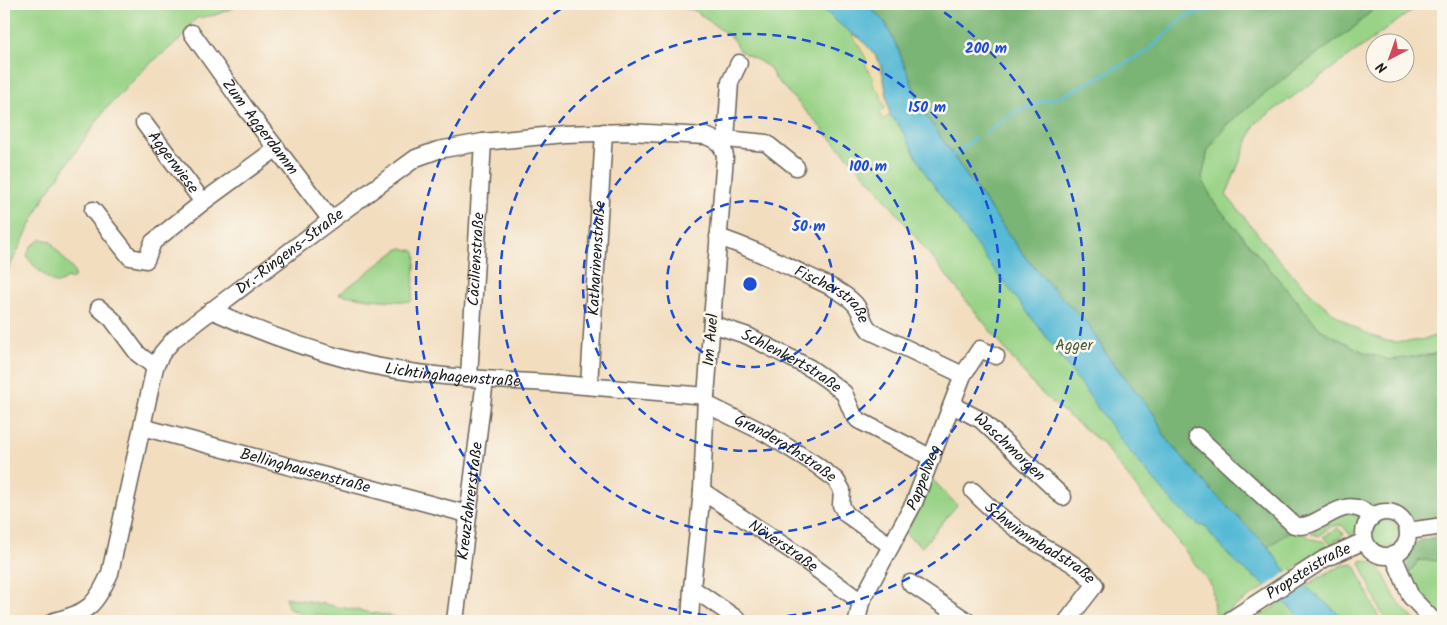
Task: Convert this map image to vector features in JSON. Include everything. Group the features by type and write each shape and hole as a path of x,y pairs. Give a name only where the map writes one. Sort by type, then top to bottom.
{"street":[{"name":"Zum Aggerdamm","path":"192,33 331,220"},
{"name":"Im Auel","path":"690,621 702,491 706,400 726,156 723,142 730,82 739,64"},
{"name":"Aggerwiese","path":"144,123 203,202"},
{"name":"Katharinenstraße","path":"589,386 604,132"},
{"name":"Dr.-Ringens-Straße","path":"54,621 81,613 93,604 102,592 110,573 155,367 162,353 174,339 211,310 416,158 438,150 484,142 564,134 629,132 706,136 723,142 766,142 796,168"},
{"name":"Cäcilienstraße","path":"477,378 484,142"},
{"name":"Aggerwiese","path":"93,210 130,257 146,260 153,242 276,148"},
{"name":"Fischerstraße","path":"718,237 749,247 832,287 855,304 859,309 864,324 870,331 963,375"},
{"path":"99,308 112,319 138,354 155,367"},
{"name":"Lichtinghagenstraße","path":"211,310 252,329 282,340 354,361 424,374 589,386 706,400"},
{"name":"Schlenkertstraße","path":"712,324 748,336 810,368 844,392 853,414 858,420 932,458"},
{"name":"Pappelweg","path":"857,621 860,602 914,503 963,375 980,349 996,356"},
{"name":"Kreuzfahrerstraße","path":"455,621 467,514 477,378"},
{"name":"Granderathstraße","path":"706,400 816,464 836,480 842,490 841,505 846,514 891,546"},
{"name":"Waschmorgen","path":"952,405 981,420 1062,497"},
{"name":"Bellinghausenstraße","path":"142,427 467,514"},
{"path":"1197,436 1294,525 1301,527 1345,508 1354,507 1364,509 1372,517 1383,512 1397,514 1405,523 1408,531 1405,546 1393,555 1410,597 1434,621"},
{"name":"Növerstraße","path":"702,491 795,553 860,602"},
{"name":"Schwimmbadstraße","path":"973,491 990,509 1029,538 1052,553 1071,562 1088,575 1095,585 1067,621"},
{"name":"Propsteistraße","path":"1372,517 1365,525 1364,542 1377,555 1393,555"},
{"path":"1408,531 1443,526"},
{"name":"Propsteistraße","path":"1229,621 1324,560 1364,542"},
{"path":"910,583 967,621"},
{"path":"692,588 740,621"}],"green space":[{"path":"4,4 243,4 215,15 197,18 186,29 187,34 147,66 104,111 45,196 4,278"},
{"path":"662,4 867,4 890,33 938,139 1095,330 1112,367 1157,426 1190,465 1267,547 1293,529 1300,531 1310,538 1322,541 1328,546 1292,569 1309,584 1339,566 1353,564 1382,621 1253,621 1282,602 1265,587 1218,617 1214,611 1212,586 1101,442 1035,387 876,187 774,77 770,68 740,51 732,38 694,10"},
{"path":"866,4 1379,4 1351,30 1295,70 1227,124 1208,150 1202,178 1213,201 1320,329 1363,352 1390,360 1434,354 1443,349 1443,519 1415,520 1407,517 1396,507 1385,506 1375,509 1360,501 1305,521 1268,547 1213,492 1165,437 1155,415 1106,354 1088,324 1025,257 923,111 885,22"},
{"path":"1379,4 1421,4 1382,32 1364,32 1364,45 1255,124 1226,195 1293,275 1331,311 1352,326 1387,341 1416,341 1443,333 1443,349 1435,354 1390,360 1363,352 1320,329 1213,201 1202,178 1208,150 1227,124 1295,70 1351,30"},
{"path":"42,239 50,241 73,270 75,275 72,280 67,278 56,283 53,282 29,259 27,256 31,246"},
{"path":"402,248 414,251 416,256 412,299 410,302 339,294 397,250"},
{"path":"932,479 957,505 922,547 906,534"},
{"path":"1345,512 1363,518 1357,532 1351,536 1342,525 1332,526 1318,536 1311,533"},
{"path":"1385,520 1395,524 1399,534 1395,544 1385,548 1375,544 1371,534 1375,524"},
{"path":"1338,528 1344,534 1331,544 1323,537"},
{"path":"1443,535 1443,561 1419,560 1409,573 1406,557 1410,546 1421,540"},
{"path":"1362,560 1379,568 1399,604 1416,621 1389,621 1381,612 1361,565 1360,562"},
{"path":"1419,560 1443,561 1443,620 1427,605 1409,573"},
{"path":"285,597 416,621 349,621 315,614 314,616 317,621 311,621 296,611 291,610"}],"sand":[{"path":"851,33 862,40 877,58 884,80 890,115 883,120 879,113 885,108 880,93 873,85 873,79 866,66 866,58"}],"water":[{"name":"Agger","path":"811,4 866,4 885,22 923,111 1025,257 1088,324 1106,354 1155,415 1165,437 1213,492 1268,547 1284,568 1347,621 1305,621 1266,586 1237,564 1212,536 1205,525 1200,526 1177,507 1126,447 1048,339 986,259 927,176 899,125 890,115 882,66 876,56 860,38 851,33 829,14"}],"pier":[{"path":"1290,570 1307,585 1280,603 1264,588"}],"waterway":[{"path":"986,132 1015,112 1042,101 1063,96 1148,51 1186,16 1214,9 1221,4"},
{"path":"950,158 975,138"}]}
